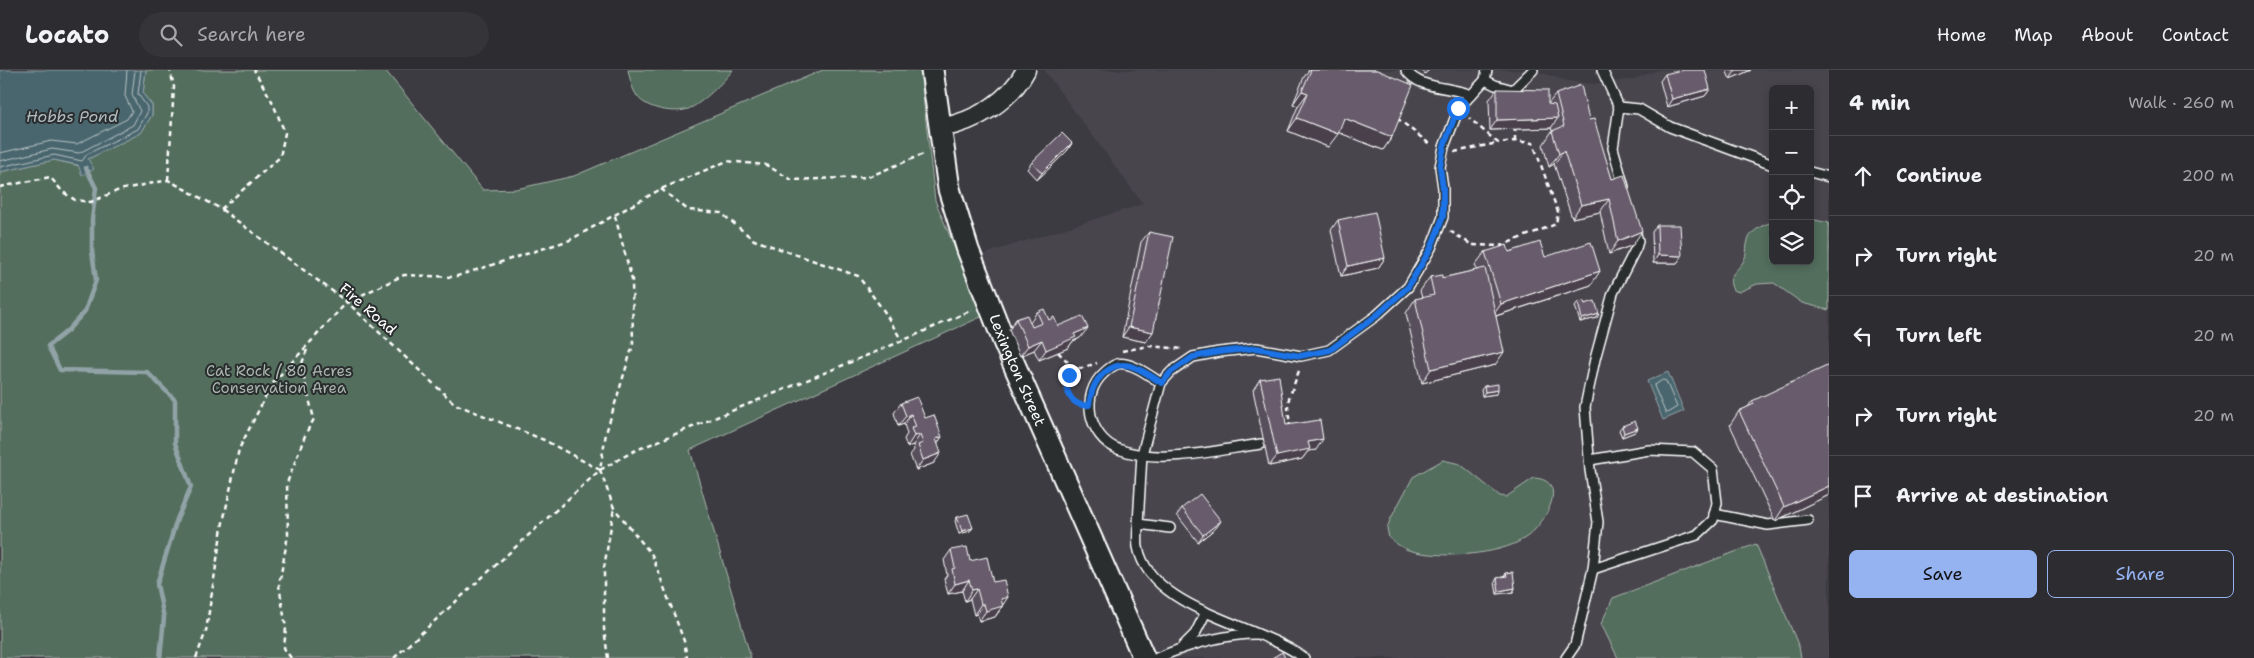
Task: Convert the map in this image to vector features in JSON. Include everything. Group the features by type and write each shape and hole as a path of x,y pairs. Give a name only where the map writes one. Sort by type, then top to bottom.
{"street":[{"name":"Lexington Street","path":"932,70 954,206 988,304 1144,658"},
{"path":"942,137 967,120 993,106 1015,87 1026,70"}],"lane":[{"path":"1406,70 1409,74 1426,84 1462,90 1471,95"},
{"path":"1304,658 1262,634 1206,612 1174,596 1151,573 1139,552 1138,524 1142,454 1162,383 1171,372 1193,357 1256,348 1300,356 1330,350 1376,316 1408,287 1431,248 1443,217 1443,188 1440,167 1444,146 1458,108 1485,80 1487,70"},
{"path":"1485,80 1513,90 1534,70"},
{"path":"1602,70 1619,107 1613,148 1626,195"},
{"path":"1619,107 1639,108 1670,127 1769,164"},
{"path":"1814,173 1829,177"},
{"path":"1566,658 1574,646 1593,569 1598,522 1585,407 1595,359 1613,294 1638,241 1631,213"},
{"path":"1162,383 1137,369 1117,364 1100,377 1094,385 1089,405 1092,420 1106,441 1117,448 1142,454 1175,456 1261,444"},
{"path":"1590,460 1649,450 1693,452 1713,469 1716,502 1713,520 1697,535 1593,569"},
{"path":"1714,514 1768,525 1808,520"},
{"path":"1138,524 1170,528"},
{"path":"1178,649 1192,639 1206,612"},
{"path":"1157,658 1178,649 1234,636 1262,634"}],"path":[{"path":"0,187 50,177 63,192 75,200 91,202 119,190 168,180 174,87 170,70"},
{"path":"221,209 280,157 285,133 272,101 254,70"},
{"path":"1458,108 1483,132 1498,143"},
{"path":"1396,117 1398,121 1443,155 1498,143 1515,141 1533,143 1558,212 1556,224 1500,246 1472,244 1440,225"},
{"path":"1515,130 1515,141"},
{"path":"196,658 206,631 222,528 239,449 272,384 347,302 404,276 454,277 570,240 661,189 727,161 766,165 792,180 868,177 942,137"},
{"name":"Fire Road","path":"168,180 221,209 347,302 455,404 544,440 600,470"},
{"path":"661,189 688,210 720,213 754,240 858,276 902,341"},
{"path":"615,216 632,280 633,345 606,433 600,470 614,508 652,555 684,641 687,658"},
{"path":"1487,245 1489,255"},
{"path":"291,658 284,648 286,628 279,585 288,535 287,483 306,433 314,419 302,366 308,346 347,302"},
{"path":"394,658 600,470 634,451 988,304"},
{"path":"1290,434 1288,408 1299,371 1300,356"},
{"path":"1074,368 1066,381 1065,387 1075,402 1084,406 1089,405"},
{"path":"608,658 604,629 604,568 614,508"}],"shaded area":[{"path":"1044,70 1533,70 1567,81 1592,84 1631,80 1658,70 1829,70 1829,658 1154,658 1020,356 981,255 1143,204"}],"green space":[{"name":"Cat Rock / 80 Acres Conservation Area","path":"146,70 385,70 483,190 516,189 574,176 823,70 920,70 935,200 983,316 690,450 751,658 0,658 0,172 54,160 93,169 88,159 141,133 152,115 152,105 143,94"},
{"path":"628,70 733,70 718,86 694,106 688,109 668,111 653,107 637,96 631,84"},
{"path":"1814,220 1829,223 1829,310 1802,303 1774,283 1757,284 1739,292 1733,290 1730,281 1731,277 1744,260 1748,239 1760,227 1769,223 1769,265 1814,265"},
{"path":"1443,460 1460,464 1500,496 1506,497 1534,478 1545,481 1551,487 1553,495 1546,515 1525,538 1500,549 1451,555 1421,553 1403,548 1389,538 1387,528 1391,518 1413,477"},
{"path":"1756,544 1799,647 1801,658 1618,658 1601,624 1613,598"}],"water":[{"name":"Hobbs Pond","path":"0,70 146,70 143,94 152,105 152,115 141,133 88,159 94,169 82,175 78,165 54,160 0,172"},
{"path":"1668,372 1684,411 1663,420 1647,381"}],"building":[{"path":"1311,70 1377,70 1413,85 1392,137 1344,118 1338,134 1297,118 1308,93 1302,91"},
{"path":"1681,70 1705,70 1710,89 1672,99 1665,74"},
{"path":"1581,85 1589,120 1594,119 1612,179 1624,175 1642,231 1618,241 1609,199 1581,205 1564,151 1559,154 1552,131 1564,126 1556,94"},
{"path":"1497,89 1548,90 1548,104 1555,105 1558,118 1497,120"},
{"path":"1062,133 1072,143 1042,173 1032,162"},
{"path":"1375,212 1385,258 1348,266 1338,220"},
{"path":"1657,225 1680,225 1682,256 1658,255"},
{"path":"1149,232 1173,237 1153,332 1129,327"},
{"path":"1540,242 1545,257 1591,242 1600,271 1501,304 1485,252 1507,245 1509,252"},
{"path":"1485,268 1504,352 1431,369 1415,299 1434,295 1430,277 1442,275 1442,278"},
{"path":"1584,301 1585,304 1595,301 1599,314 1582,319 1578,302"},
{"path":"1044,309 1049,320 1054,317 1058,326 1082,316 1088,328 1074,334 1076,337 1046,350 1042,340 1028,346 1016,319 1027,315 1032,327 1042,323 1037,312"},
{"path":"1829,365 1829,486 1784,507 1739,411 1754,404 1752,401"},
{"path":"1279,376 1286,425 1320,420 1323,439 1308,442 1310,449 1277,456 1260,379"},
{"path":"1498,384 1498,390 1485,392 1484,386"},
{"path":"917,397 925,418 934,415 942,437 936,439 941,453 923,460 918,445 923,443 920,435 914,436 911,428 916,427 911,414 906,416 901,403"},
{"path":"1635,421 1638,428 1624,433 1622,426"},
{"path":"1200,494 1221,521 1203,535 1182,508"},
{"path":"968,514 973,528 962,531 957,517"},
{"path":"967,547 970,561 987,557 993,582 1004,580 1008,597 1001,599 1003,606 986,611 984,604 981,604 977,589 972,590 969,580 955,584 952,569 955,568 951,550"},
{"path":"1513,572 1515,588 1499,591 1497,578 1507,576 1506,573"},
{"path":"1282,652 1285,658 1272,658"}],"waterway":[{"path":"86,168 96,188 92,220 92,251 96,280 85,311 67,331 48,346 60,370 147,372 175,400 175,443 191,487 177,519 157,584 164,618 160,658"}],"route":[{"path":"1069,375 1065,387 1075,402 1084,406 1089,405 1090,393 1100,377 1117,364 1137,369 1162,383 1171,372 1193,357 1256,348 1300,356 1330,350 1376,316 1408,287 1431,248 1443,217 1443,188 1440,167 1444,146 1458,108"}]}
